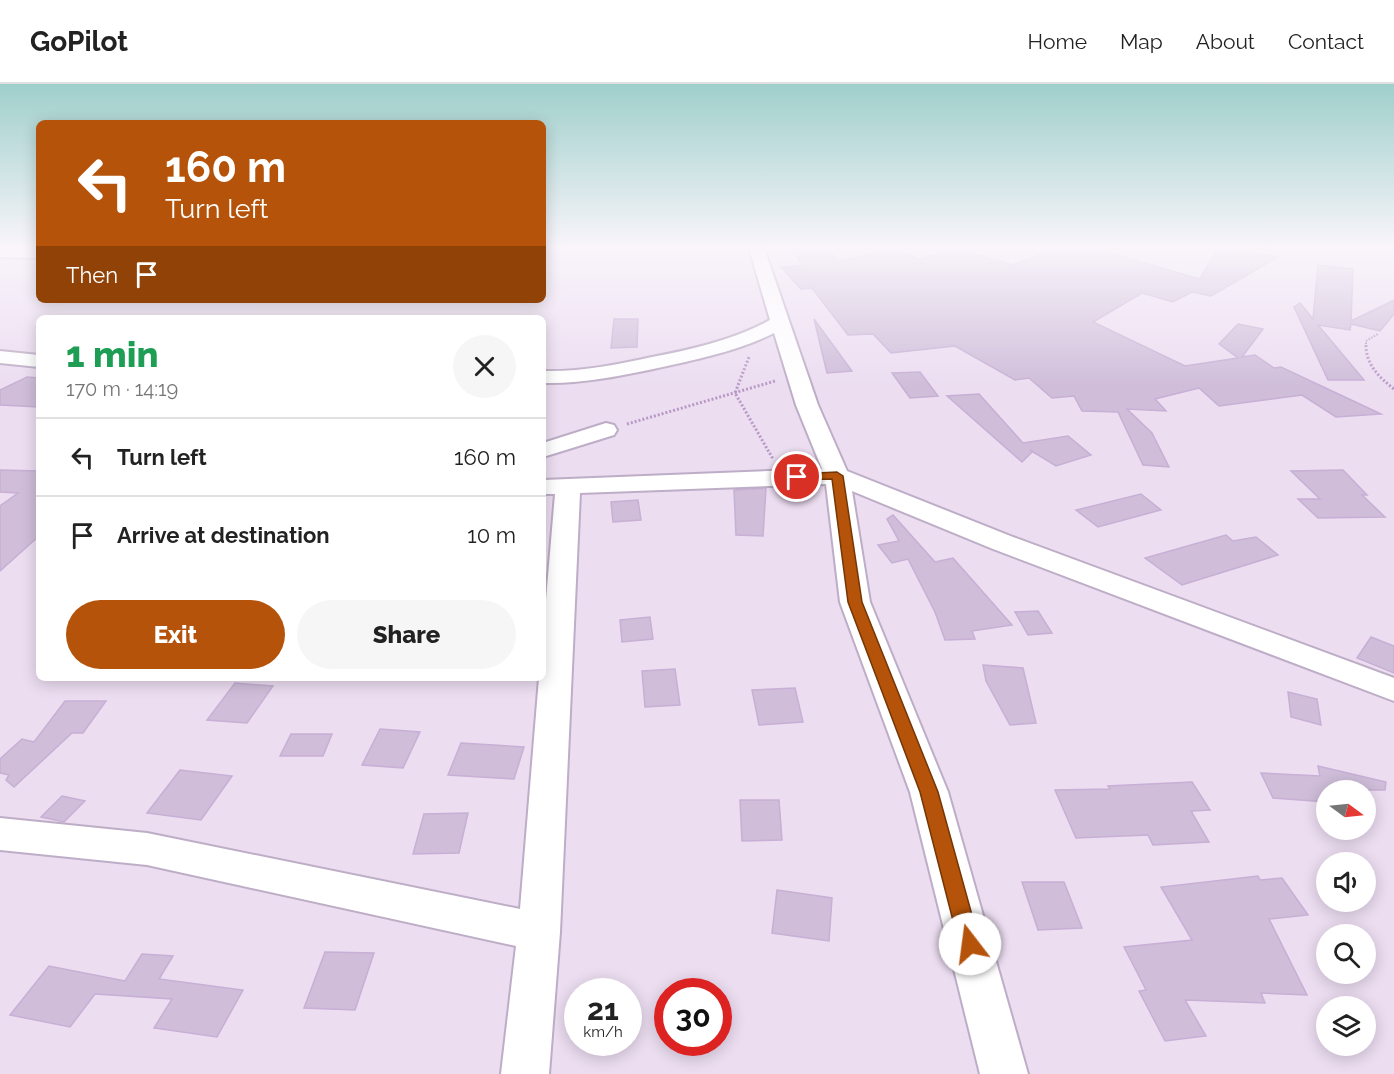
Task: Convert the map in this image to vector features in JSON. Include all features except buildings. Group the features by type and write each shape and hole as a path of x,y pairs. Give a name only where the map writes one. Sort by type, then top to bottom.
{"street":[{"path":"771,294 807,405 837,476 855,602 929,792 1004,1074"},
{"path":"546,378 592,376 701,353 757,336 780,322"},
{"path":"1,356 36,361"},
{"path":"546,449 606,430"},
{"path":"525,1074 539,932 555,487 837,476 1003,543 1394,690"},
{"path":"0,834 147,849 539,932"}],"path":[{"path":"1378,334 1366,341 1365,351 1371,370 1394,389"},
{"path":"735,393 757,336"},
{"path":"606,430 796,374"},
{"path":"1382,380 1394,383"},
{"path":"735,393 772,459 797,477"}],"shaded area":[{"path":"0,294 36,294 36,303 546,303 546,294 1394,294 1394,1074 0,1074"}],"route":[{"path":"797,477 837,476 855,602 929,792 970,944"}]}
